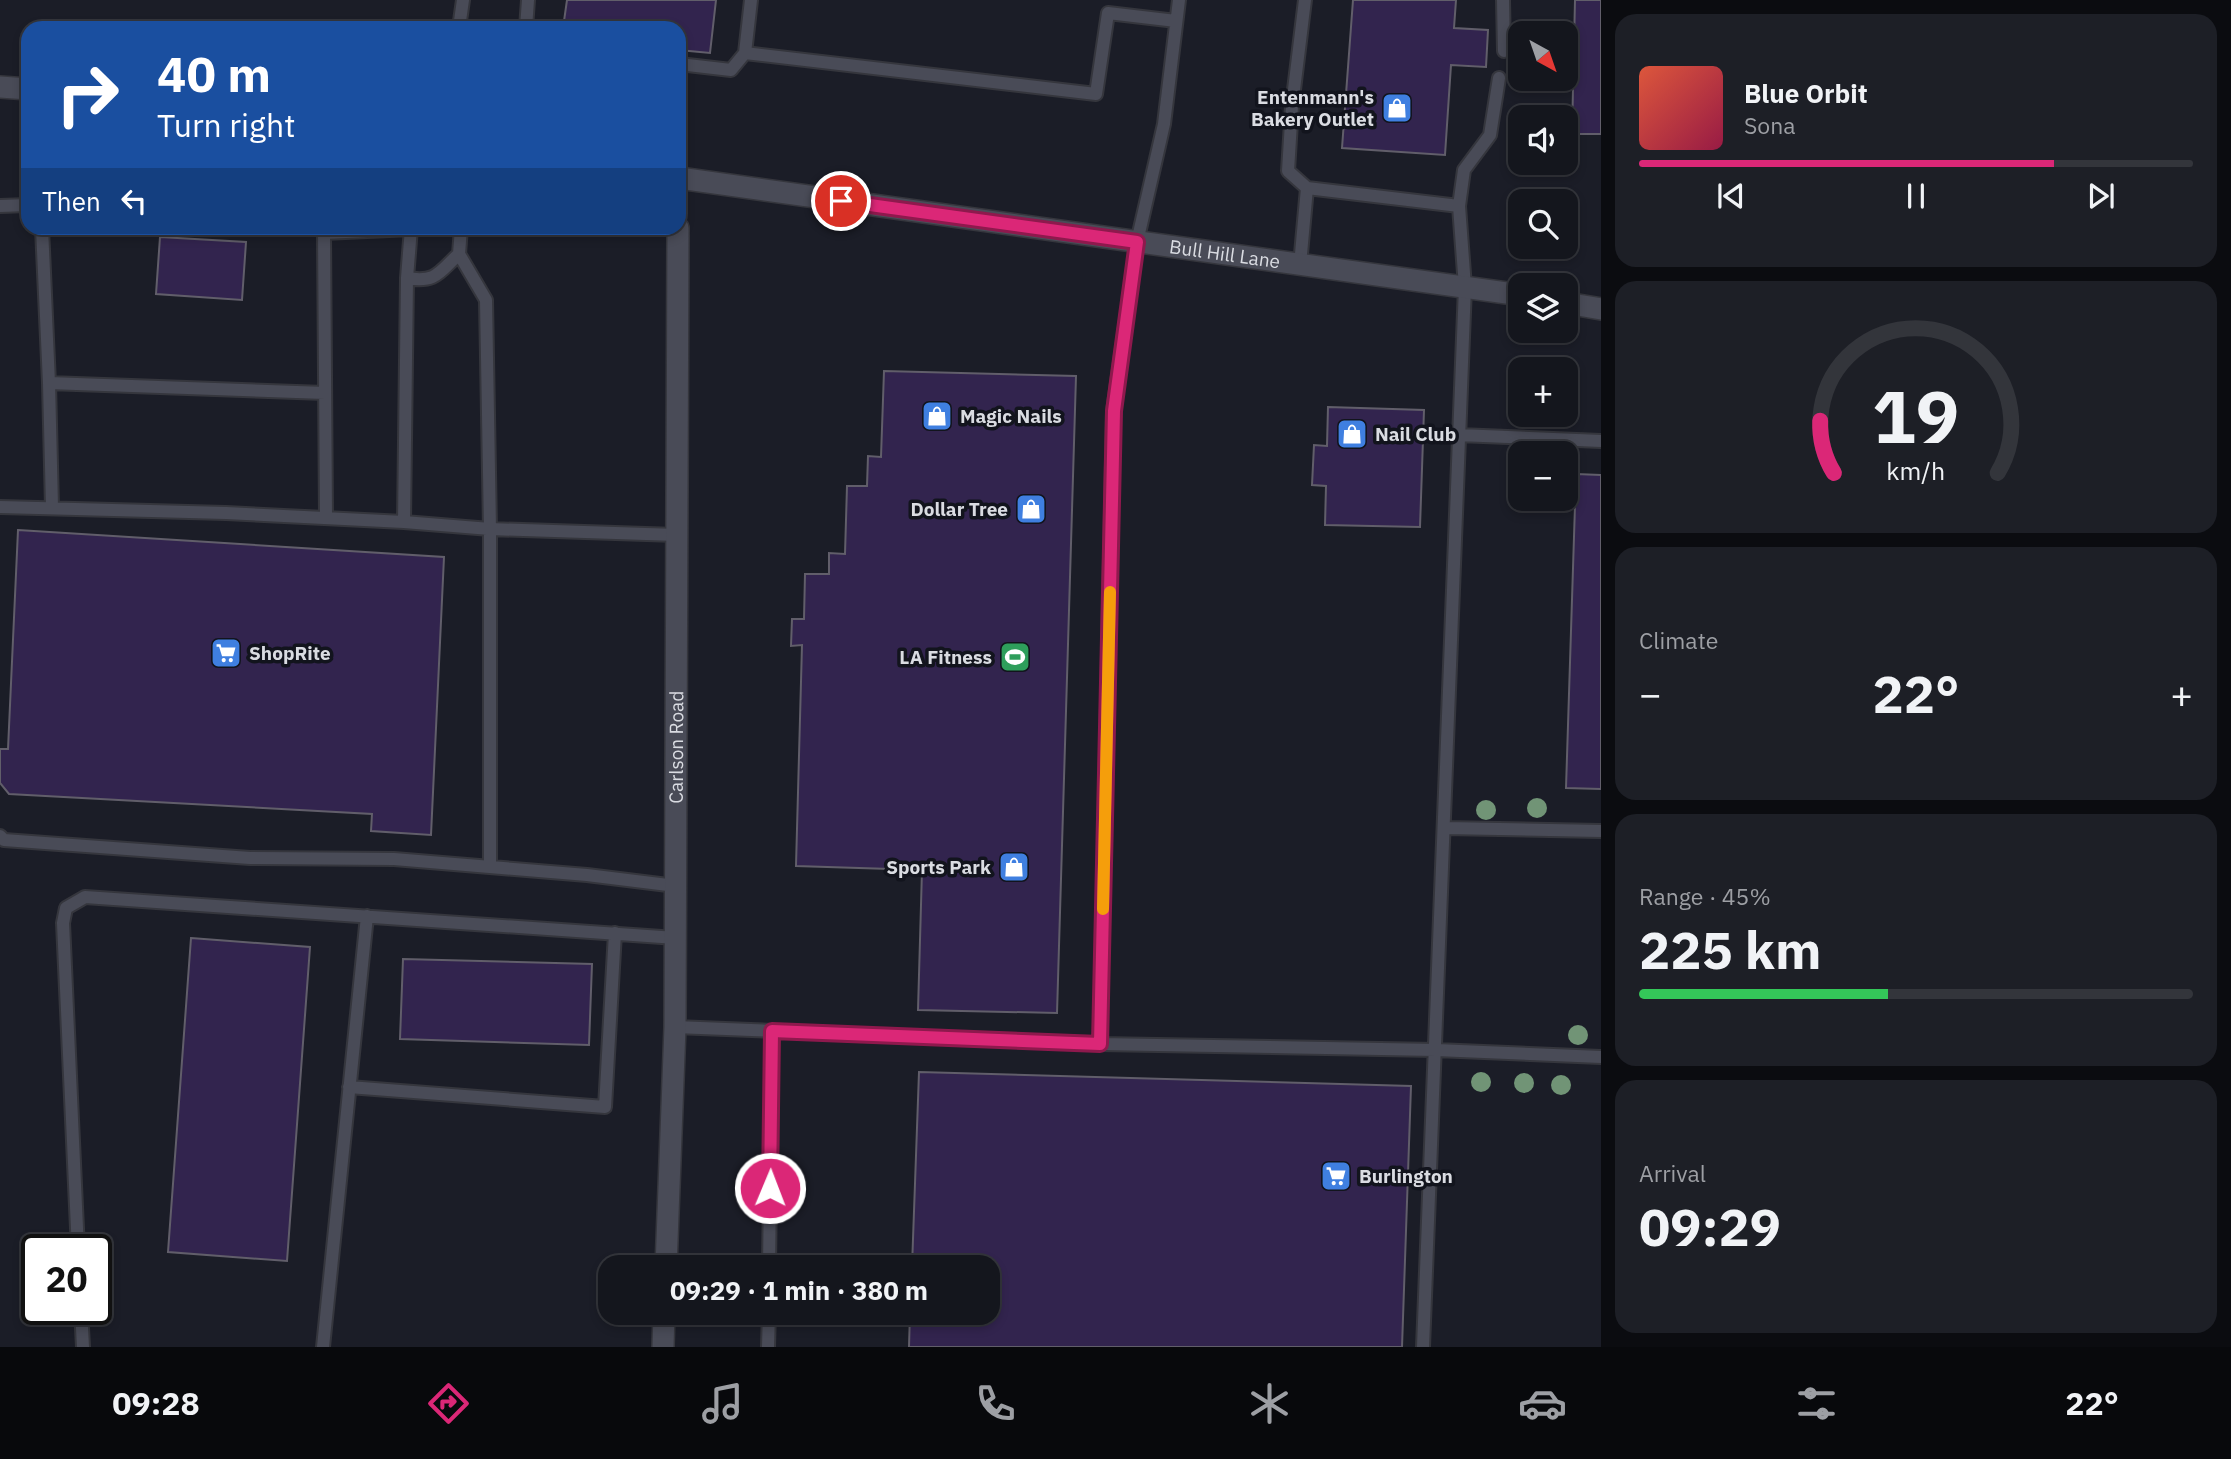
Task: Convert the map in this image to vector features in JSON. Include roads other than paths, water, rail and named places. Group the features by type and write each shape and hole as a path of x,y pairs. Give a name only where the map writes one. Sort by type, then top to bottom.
{"street":[{"path":"0,87 21,88"},
{"name":"Bull Hill Lane","path":"686,179 1508,293"},
{"name":"Carlson Road","path":"666,1255 676,1027 678,235"},
{"path":"1578,305 1601,309"},
{"path":"663,1347 664,1325"}],"lane":[{"path":"460,21 463,0"},
{"path":"526,21 528,0"},
{"path":"686,65 732,70 745,53 751,0"},
{"path":"1100,1044 1114,411 1137,242 1164,124 1179,0"},
{"path":"1305,0 1292,106 1288,171 1307,188 1459,206"},
{"path":"1503,0 1504,51"},
{"path":"745,53 1096,94 1108,13 1176,21"},
{"path":"1423,1347 1465,288 1459,206 1464,170 1490,135 1499,78"},
{"path":"1300,265 1307,188"},
{"path":"0,206 21,205"},
{"path":"41,235 52,507"},
{"path":"324,235 326,518"},
{"path":"404,522 407,278 410,235"},
{"path":"460,235 459,254 486,300 490,529 490,867"},
{"path":"407,278 420,281 431,279 459,254"},
{"path":"49,383 325,393"},
{"path":"1459,435 1601,442"},
{"path":"0,507 326,518 490,529 677,535"},
{"path":"1445,828 1601,831"},
{"path":"0,836 4,840 250,858 394,859 587,875 676,886"},
{"path":"77,1234 63,923 66,908 85,897 676,938"},
{"path":"323,1347 367,916"},
{"path":"349,1087 606,1107 615,933"},
{"path":"676,1027 1100,1044 1436,1050 1601,1057"},
{"path":"769,1255 772,1031"},
{"path":"82,1325 83,1347"},
{"path":"768,1347 769,1325"}],"place":[{"name":"Entenmann's Bakery Outlet","path":"1397,108"},
{"name":"Magic Nails","path":"937,416"},
{"name":"Nail Club","path":"1352,434"},
{"name":"Dollar Tree","path":"1031,509"},
{"name":"ShopRite","path":"226,653"},
{"name":"LA Fitness","path":"1015,657"},
{"name":"Sports Park","path":"1014,867"},
{"name":"Burlington","path":"1336,1176"}]}
